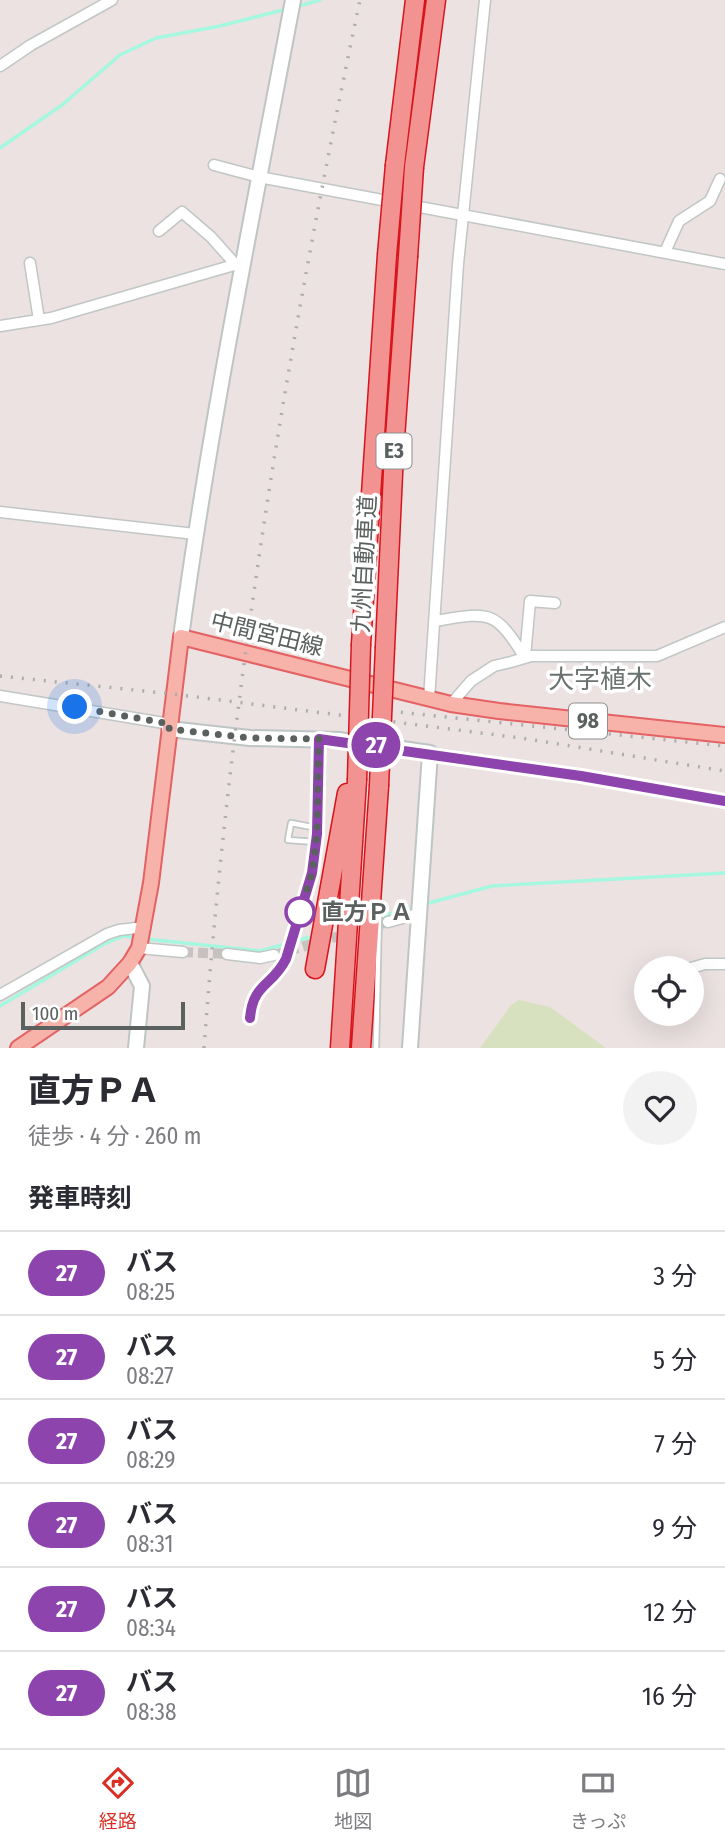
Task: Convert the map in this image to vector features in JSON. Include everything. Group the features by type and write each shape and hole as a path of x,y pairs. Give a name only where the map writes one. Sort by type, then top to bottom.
{"highway":[{"name":"九州自動車道","path":"340,1048 361,644 387,255 415,0"},
{"name":"九州自動車道","path":"361,1048 379,786 394,452 414,167 436,0"},
{"path":"315,969 353,780"}],"main road":[{"name":"中間宮田線","path":"18,1048 108,987 130,963 139,948 145,927 181,637 451,704 725,736"}],"street":[{"path":"0,66 31,45 112,0"},
{"path":"181,637 238,264 293,0"},
{"path":"429,699 463,215 485,0"},
{"path":"214,165 258,177 725,264"},
{"path":"665,252 679,221 710,201 720,179"},
{"path":"159,231 183,212 238,264"},
{"path":"30,263 39,320"},
{"path":"0,326 39,320 106,303 238,264"},
{"path":"0,512 195,534"},
{"path":"525,658 530,601 555,603"},
{"path":"435,621 485,615 497,620 509,632 525,658"},
{"path":"451,704 471,681 494,666 525,658 657,656 725,627"},
{"path":"0,696 250,738 319,739 430,753 725,801"},
{"path":"410,1048 430,753"},
{"path":"388,922 421,913"},
{"path":"0,995 107,934 145,927"},
{"path":"139,948 183,952"},
{"path":"227,954 260,958 274,955"},
{"path":"130,963 142,986 136,1048"},
{"path":"704,964 725,964"}],"lane":[{"path":"250,1018 255,994 279,972 286,959 312,873 317,828 319,739"},
{"path":"316,842 289,840 291,823 317,828"},
{"path":"376,828 379,915 376,1048"}],"green space":[{"path":"519,1000 550,1007 606,1048 480,1048 512,1004"}],"waterway":[{"path":"295,7 320,0"},
{"path":"0,148 62,105 120,55 156,38 220,26 287,9"},
{"path":"425,904 492,886 725,873"},
{"path":"378,917 415,907"},
{"path":"0,1006 104,944 124,936 138,938"},
{"path":"146,939 260,951 314,936"}],"tunnel":[{"path":"274,955 388,922"},
{"path":"183,952 227,954"}],"railway":[{"path":"204,1048 229,784 264,521 308,260 360,0"},
{"path":"0,676 173,694 521,738 725,771"},
{"path":"379,710 725,746"}],"bus line":[{"name":"27","path":"250,1018 255,994 279,972 286,959 312,873 317,834 319,739 581,776 725,801"}],"place":[{"name":"直方ＰＡ","path":"300,912"}],"district":[{"name":"大字植木","path":"600,679"}],"route":[{"path":"75,707 170,724 169,729 250,738 319,739 317,834 312,873 299,916 300,912"}]}
